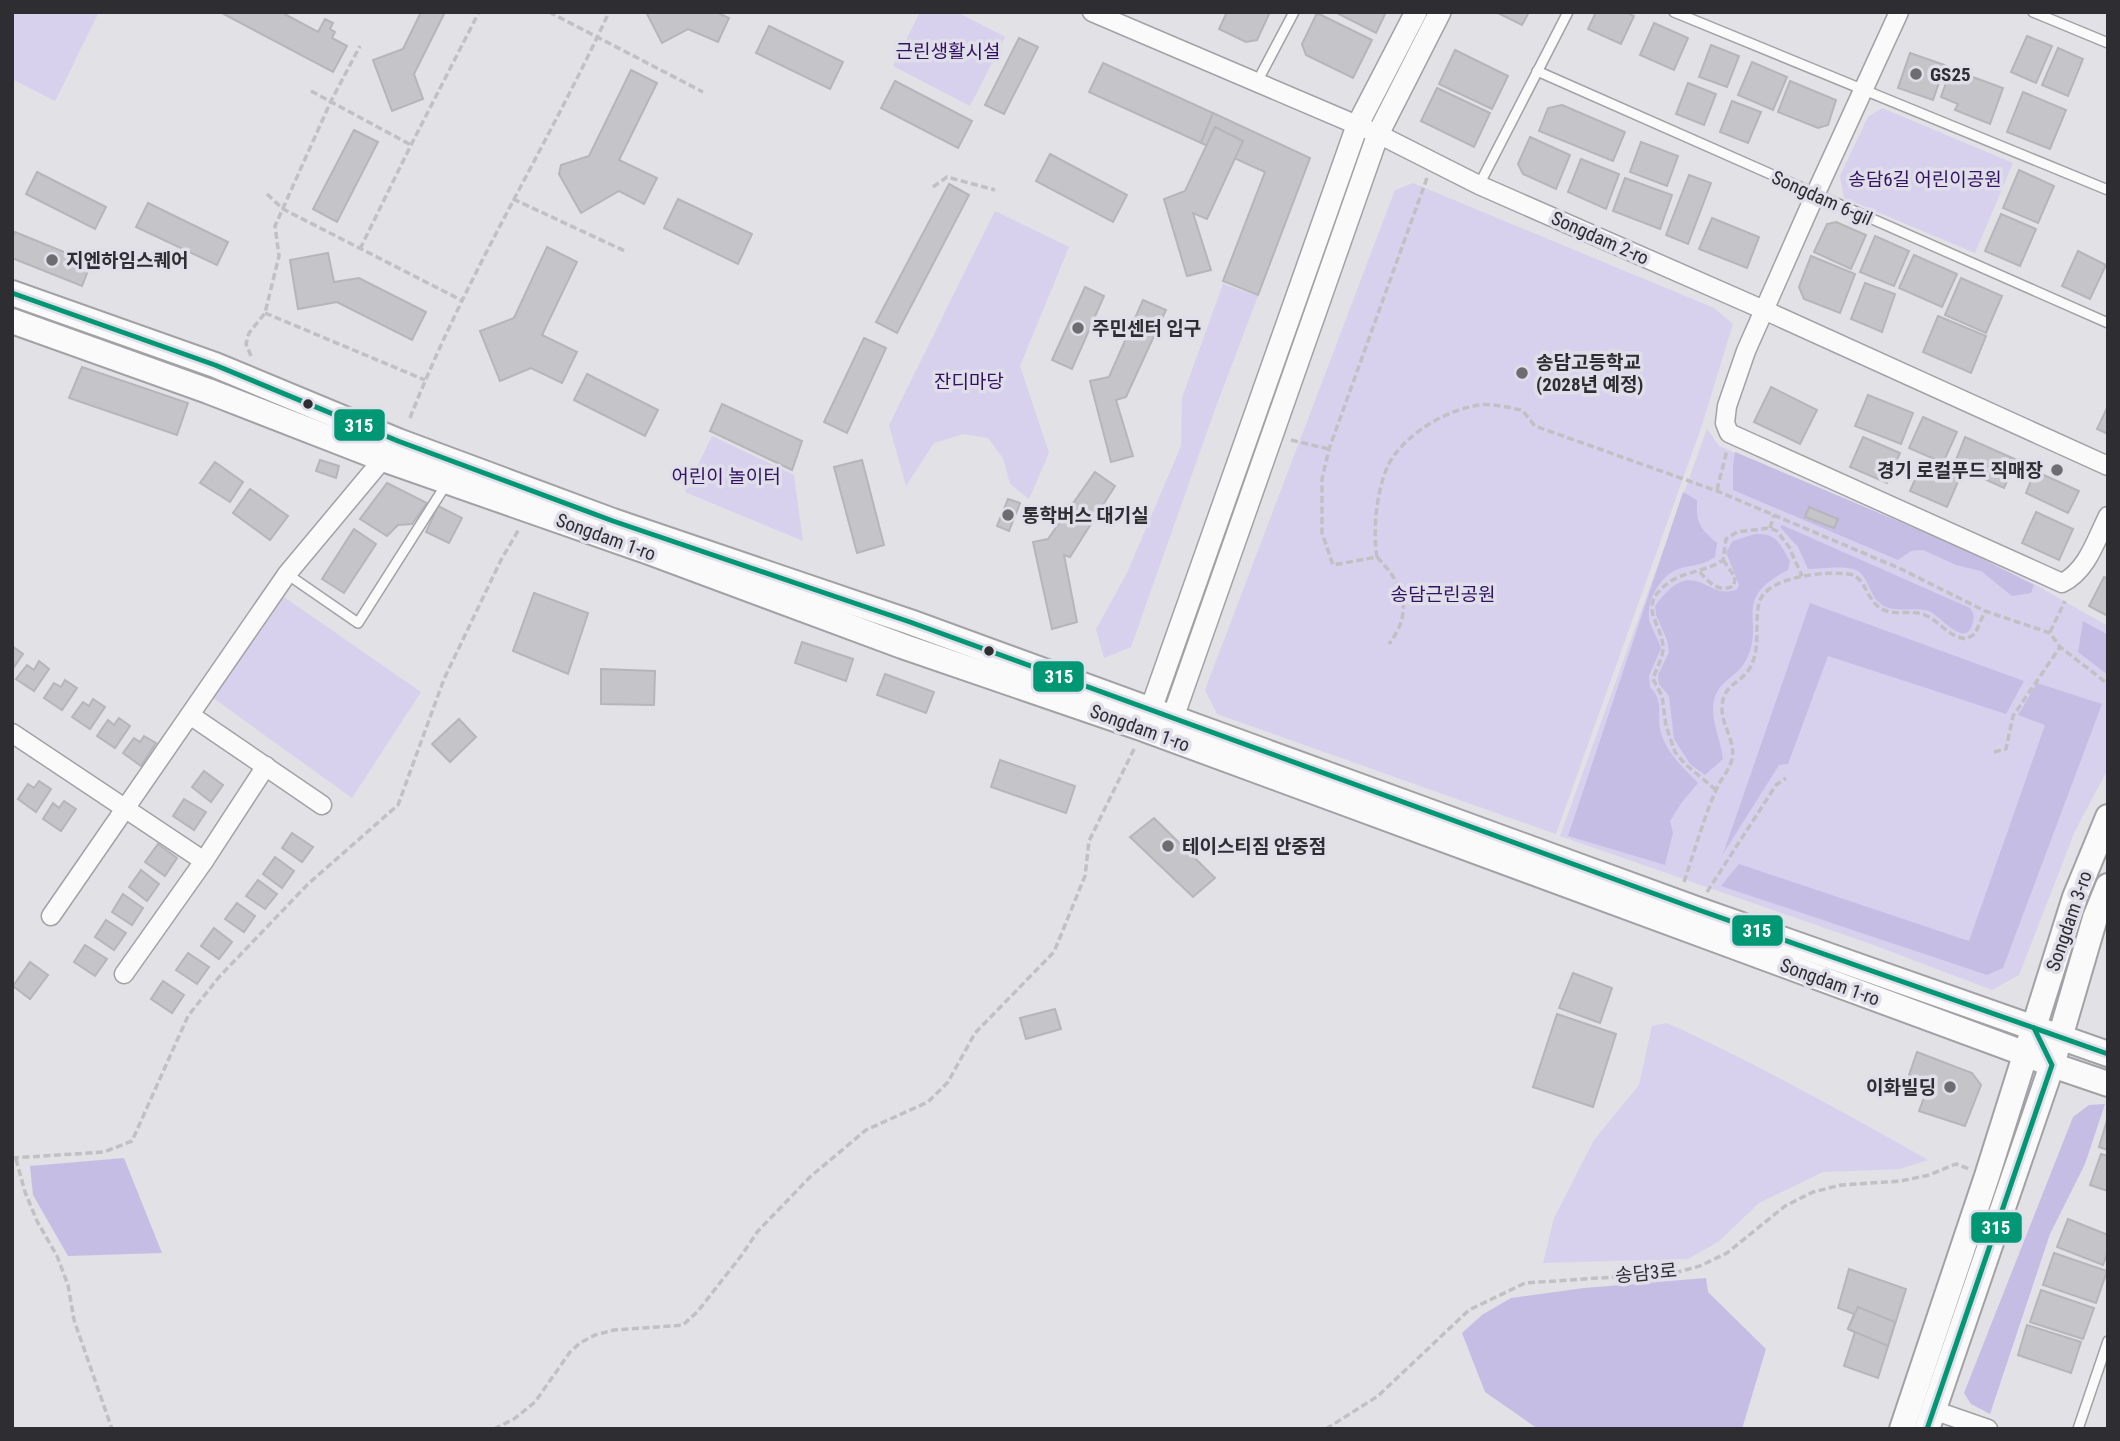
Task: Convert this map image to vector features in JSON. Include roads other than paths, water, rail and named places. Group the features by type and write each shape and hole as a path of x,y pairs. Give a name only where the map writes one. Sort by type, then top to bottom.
{"main road":[{"name":"Songdam 1-ro","path":"12,293 215,365 398,441 613,521 910,622 1159,723 2052,1065 2108,1084"},
{"name":"Songdam 1-ro","path":"12,321 208,391 383,459 902,646 1159,723 1699,909 2108,1055"},
{"name":"Songdam 3-ro","path":"1902,1429 1987,1175 2075,897 2108,817"},
{"name":"Songdam 3-ro","path":"1930,1419 2052,1065 2095,918 2108,886"},
{"path":"2034,1028 2052,1065"}],"street":[{"name":"Songdam 2-ro","path":"1092,12 1378,134 1479,185 1764,310 2108,466"},
{"path":"1159,723 1357,126 1416,12"},
{"path":"1159,723 1378,134 1440,12"},
{"path":"1899,12 1734,380 1725,423 1729,433 2062,583 2073,578 2082,568 2108,516"},
{"path":"51,916 287,574 383,459"},
{"path":"190,715 322,805"},
{"path":"12,733 204,861"},
{"path":"124,974 204,861 266,766"},
{"path":"1930,1419 1987,1429"}],"lane":[{"path":"1257,82 1294,12"},
{"path":"1479,185 1568,12"},
{"path":"1674,12 2108,190"},
{"path":"2033,12 2108,43"},
{"name":"Songdam 6-gil","path":"1537,71 2108,323"},
{"path":"287,574 358,623 448,482"},
{"path":"2078,1429 2108,1341"}],"place":[{"name":"GS25","path":"1916,74"},
{"name":"지엔하임스퀘어","path":"52,260"},
{"name":"주민센터 입구","path":"1078,328"},
{"name":"송담고등학교 (2028년 예정)","path":"1522,373"},
{"name":"경기 로컬푸드 직매장","path":"2057,470"},
{"name":"통학버스 대기실","path":"1008,515"},
{"name":"테이스티짐 안중점","path":"1168,846"},
{"name":"이화빌딩","path":"1950,1087"}],"park label":[{"name":"근린생활시설","path":"948,51"},
{"name":"송담6길 어린이공원","path":"1925,179"},
{"name":"잔디마당","path":"969,381"},
{"name":"어린이 놀이터","path":"726,476"},
{"name":"송담근린공원","path":"1443,594"}]}
